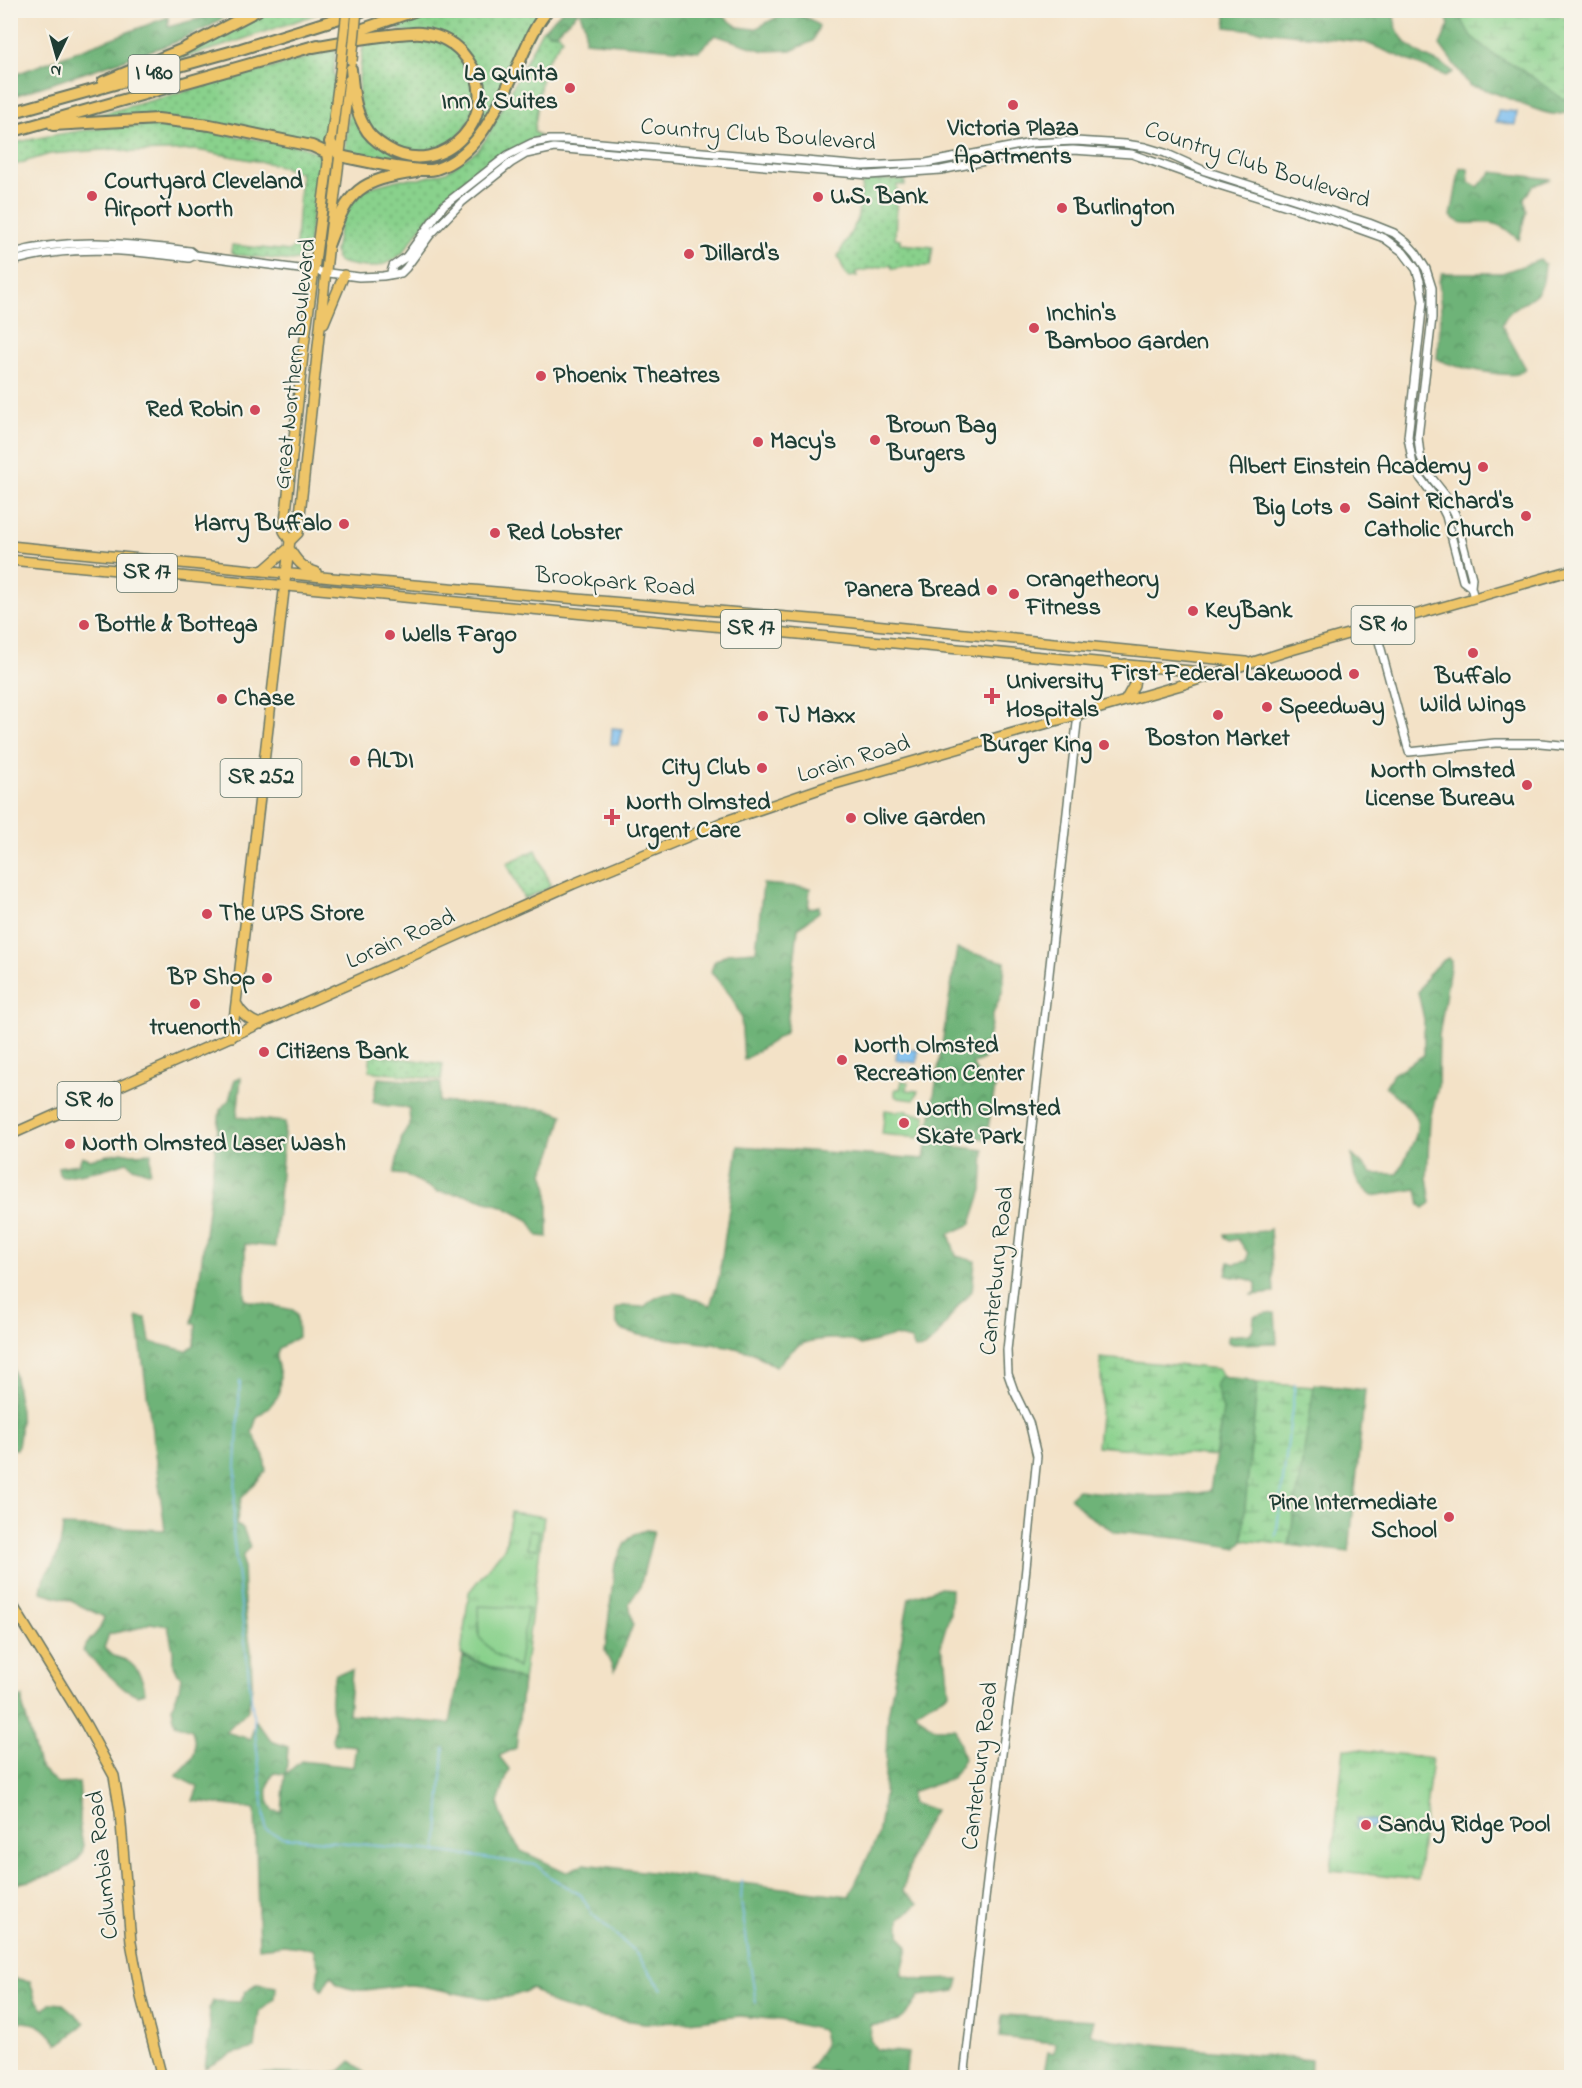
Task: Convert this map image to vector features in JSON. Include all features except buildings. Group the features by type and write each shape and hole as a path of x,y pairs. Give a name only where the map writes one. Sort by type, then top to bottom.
{"highway":[{"path":"66,97 183,49 258,10"},
{"name":"I 480","path":"10,113 241,50 365,10"},
{"name":"I 480","path":"10,132 313,47 417,10"},
{"path":"329,243 340,215 354,193 368,183 389,176 434,170 467,151 494,113 532,35 548,10"},
{"path":"313,47 419,32 446,40 464,54 476,75 479,98 476,119 463,138 443,152 414,157 391,150 375,140 365,128 355,104 348,65"},
{"path":"29,127 158,119 210,125 312,146 327,153 328,160"},
{"path":"330,142 340,156 372,163 434,170"}],"main road":[{"name":"Great Northern Boulevard","path":"289,544 298,533 340,156 348,65 347,10"},
{"name":"Great Northern Boulevard","path":"232,1037 286,573 289,544 284,531 314,272 330,142 348,65 357,10"},
{"path":"320,331 344,275"},
{"path":"260,571 266,568 289,544 297,562 306,570 332,578"},
{"name":"Brookpark Road","path":"10,546 332,578 844,622 1251,663"},
{"name":"Brookpark Road","path":"10,560 1218,673"},
{"name":"Lorain Road","path":"10,1135 587,878 723,822 831,785 1572,570"},
{"path":"1125,664 1135,678 1134,685 1125,701"},
{"path":"236,1002 243,1014 261,1024"},
{"name":"Columbia Road","path":"10,1601 104,1755 114,1776 120,1812 130,1942 141,1997 162,2078"}],"street":[{"name":"Country Club Boulevard","path":"10,254 59,244 133,244 314,272 368,277 390,275 393,266 406,256 450,200 508,155 540,141 566,140 863,166 926,163 1031,143 1075,141 1145,147 1165,153 1205,171 1369,223 1394,233 1416,253 1426,269 1433,299 1418,437 1419,446 1427,472 1446,496 1455,514 1472,578 1471,587 1474,598"},
{"name":"Country Club Boulevard","path":"10,262 46,254 86,250 137,251 189,258 195,255"},
{"path":"1375,627 1409,752 1504,742 1572,746"},
{"name":"Canterbury Road","path":"964,2078 1024,1588 1037,1456 1029,1422 1008,1374 1007,1350 1078,714"}],"green space":[{"path":"215,10 232,11 209,27 168,45 11,97 11,76 168,17 168,27 202,18"},
{"path":"267,11 326,11 220,47 146,68 217,37"},
{"path":"446,11 546,11 489,116 470,142 459,152 446,160 410,166 346,153 351,92 362,128 408,160 464,142 471,133 481,113 484,100 475,76 457,43 397,28"},
{"path":"562,11 579,11 556,33 549,33 544,29"},
{"path":"582,11 716,11 738,27 755,29 781,15 796,14 810,19 819,26 813,41 793,50 764,51 715,35 699,51 585,41 585,26 580,13"},
{"path":"1226,11 1394,11 1397,28 1405,42 1417,52 1446,66 1453,72 1446,76 1364,42 1226,27"},
{"path":"1445,11 1457,11 1471,36 1494,55 1521,69 1563,99 1571,96 1571,115 1543,112 1470,86 1440,45 1449,25"},
{"path":"1457,11 1553,11 1571,22 1571,96 1563,99 1521,69 1494,55 1471,36"},
{"path":"544,29 549,33 559,34 562,39 543,67 534,132 539,137 503,156 459,189 438,208 402,254 394,260 372,267 339,262 335,251 342,212 367,188 401,179 419,179 446,172 478,150"},
{"path":"399,36 421,37 442,42 458,53 470,72 475,100 468,122 454,139 435,149 413,152 391,146 373,132 360,108 359,86 363,45"},
{"path":"336,49 333,75 335,76 326,145 242,127 91,119 95,116"},
{"path":"151,125 179,127 304,147 318,153 322,158 320,178 315,190 308,250 304,257 291,261 236,255 231,252 232,245 289,251 296,245 301,173 273,164 197,150 131,152 116,149 50,154 11,166 10,144 80,131"},
{"path":"1460,168 1468,169 1469,182 1478,187 1492,172 1551,179 1533,186 1524,198 1526,212 1519,240 1499,225 1461,222 1451,216"},
{"path":"863,180 905,180 905,185 897,185 895,238 900,239 900,244 933,247 930,266 893,269 890,265 855,272 857,276 846,275 838,256 857,221"},
{"path":"1540,260 1545,264 1540,289 1508,314 1502,325 1526,369 1517,374 1500,374 1464,368 1437,359 1441,311 1439,281 1442,273 1502,273"},
{"path":"536,850 550,884 549,888 524,899 507,863"},
{"path":"763,884 810,888 808,909 819,906 819,912 798,928 786,1032 744,1060 741,1017 731,996 711,972 714,962 729,953 756,951"},
{"path":"957,949 1005,962 1003,990 993,1014 984,1059 972,1064 979,1076 996,1082 986,1139 950,1132 952,1146 984,1150 982,1190 971,1224 949,1234 956,1256 975,1261 972,1291 935,1339 925,1348 915,1349 911,1340 894,1336 861,1345 841,1339 810,1341 793,1349 776,1367 754,1353 728,1346 639,1335 621,1329 617,1324 615,1309 623,1306 644,1307 660,1295 676,1293 710,1306 719,1278 738,1146 924,1159"},
{"path":"1448,958 1451,961 1439,1036 1438,1087 1430,1119 1427,1177 1431,1203 1424,1208 1420,1205 1417,1189 1372,1196 1356,1178 1352,1155 1373,1174 1398,1174 1416,1135 1416,1118 1400,1099 1385,1087 1393,1074 1424,1055 1424,1019 1418,992 1434,968"},
{"path":"371,1054 443,1064 441,1080 369,1071"},
{"path":"241,1078 237,1117 285,1122 275,1247 245,1244 245,1300 293,1310 297,1314 298,1337 279,1348 276,1358 280,1375 279,1395 257,1417 252,1432 264,1456 266,1471 241,1499 236,1525 243,1528 250,1547 243,1554 244,1606 251,1650 252,1686 248,1710 225,1732 250,1739 256,1721 271,1741 288,1747 286,1774 301,1761 353,1767 356,1746 335,1744 332,1739 335,1726 331,1698 336,1674 352,1671 348,1714 450,1724 463,1656 523,1681 516,1748 499,1756 509,1769 498,1803 506,1829 521,1851 566,1872 584,1864 849,1896 878,1836 884,1795 888,1715 909,1598 939,1588 951,1589 950,1613 940,1646 946,1662 949,1693 914,1712 933,1728 955,1728 964,1759 951,1779 911,1792 911,1803 934,1810 914,1848 903,1891 918,1904 900,1919 900,1936 908,1947 901,1975 921,1980 959,1979 956,1991 919,1996 901,2020 889,2024 871,2025 870,2040 876,2049 908,2053 905,2077 845,2078 842,2073 809,2070 825,2045 822,2030 780,2020 740,2016 689,2022 645,2023 596,2016 554,2005 532,1988 517,1995 502,1998 472,1996 411,1985 357,1990 338,1985 331,1975 322,1991 317,1985 319,1967 313,1949 284,1945 259,1948 255,1809 193,1801 198,1787 176,1776 191,1760 195,1746 192,1730 175,1724 172,1707 181,1677 173,1666 173,1650 168,1626 150,1623 109,1634 104,1648 111,1654 129,1662 140,1676 145,1693 137,1695 123,1688 83,1651 100,1627 104,1617 69,1600 41,1592 44,1577 58,1552 63,1526 165,1530 137,1317 146,1318 150,1342 186,1351 194,1345 196,1324 192,1323 220,1110 229,1100 235,1079","holes":["274,1773 285,1774 282,1812 274,1811 268,1797 269,1782"]},
{"path":"378,1078 441,1083 439,1102 547,1109 563,1115 553,1151 543,1173 548,1189 548,1237 538,1236 529,1220 502,1206 468,1195 438,1192 406,1175 394,1174 402,1137 410,1124 409,1108 373,1102"},
{"path":"902,1081 908,1082 907,1090 918,1091 914,1100 895,1096 895,1089 900,1089"},
{"name":"North Olmsted Skate Park","path":"885,1110 926,1115 924,1132 918,1138 882,1134"},
{"path":"122,1152 151,1153 150,1171 133,1167 127,1162 101,1170 62,1177 59,1174 58,1167 79,1164 82,1156 90,1159"},
{"path":"1270,1228 1274,1293 1252,1295 1256,1292 1256,1283 1248,1279 1226,1275 1229,1262 1235,1264 1247,1261 1248,1253 1238,1239 1230,1241 1225,1238 1225,1234 1266,1231"},
{"path":"1275,1313 1277,1343 1232,1344 1228,1342 1228,1336 1250,1334 1253,1329 1254,1316"},
{"path":"10,1351 20,1413 17,1449 11,1449"},
{"path":"1100,1358 1218,1369 1224,1377 1219,1377 1215,1386 1223,1410 1215,1456 1097,1446 1102,1394"},
{"path":"1219,1377 1245,1379 1257,1383 1243,1540 1237,1548 1187,1539 1115,1532 1086,1514 1070,1497 1078,1490 1160,1496 1210,1491 1223,1410 1215,1386"},
{"path":"1257,1383 1314,1387 1289,1545 1243,1540"},
{"path":"1314,1384 1365,1390 1349,1552 1289,1545"},
{"path":"511,1512 544,1517 523,1681 461,1654 469,1592 505,1547"},
{"path":"529,1530 539,1531 537,1549 527,1548"},
{"path":"646,1530 654,1531 640,1587 629,1603 633,1625 614,1671 605,1651 615,1564 625,1543 635,1534"},
{"path":"478,1606 528,1608 518,1668 494,1653 479,1637"},
{"path":"17,1697 23,1697 22,1703 39,1766 57,1784 79,1783 83,1849 80,1857 64,1869 41,1878 11,1885 10,1706"},
{"path":"1344,1748 1432,1758 1418,1880 1331,1870"},
{"path":"11,1978 30,1981 35,1999 44,2009 50,2003 63,2004 85,2023 58,2044 47,2031 38,2025 11,2021"},
{"path":"257,1984 276,1987 275,1998 259,2012 255,2048 232,2054 205,2068 210,2027 209,2010 213,2001 240,2002 246,1991"},
{"path":"1002,2015 1094,2020 1090,2034 1113,2040 1311,2060 1310,2078 1043,2077 1048,2052 1054,2053 1055,2043 1000,2037"},
{"path":"351,2061 369,2077 255,2077 256,2074 334,2073 340,2071"}],"water":[{"path":"1498,110 1517,112 1515,125 1496,122"},
{"path":"612,728 622,729 618,745 611,744"},
{"path":"897,1047 918,1050 917,1063 896,1060"},
{"name":"Sandy Ridge Pool","path":"1357,1818 1376,1822 1375,1828 1356,1828"}],"waterway":[{"path":"240,1380 233,1534 266,1830 282,1837 435,1851 536,1865 550,1877 581,1895 592,1914 634,1951 662,1989"},
{"path":"1276,1537 1295,1384"},
{"path":"437,1852 444,1748"},
{"path":"742,1879 741,1902 756,2003"}],"place":[{"name":"La Quinta Inn & Suites","path":"570,88"},
{"name":"Victoria Plaza Apartments","path":"1013,105"},
{"name":"Courtyard Cleveland Airport North","path":"92,196"},
{"name":"U.S. Bank","path":"818,197"},
{"name":"Burlington","path":"1062,208"},
{"name":"Dillard's","path":"689,254"},
{"name":"Inchin's Bamboo Garden","path":"1034,328"},
{"name":"Phoenix Theatres","path":"541,376"},
{"name":"Red Robin","path":"255,410"},
{"name":"Brown Bag Burgers","path":"875,440"},
{"name":"Macy's","path":"758,442"},
{"name":"Albert Einstein Academy","path":"1483,467"},
{"name":"Big Lots","path":"1345,508"},
{"name":"Saint Richard's Catholic Church","path":"1526,516"},
{"name":"Harry Buffalo","path":"344,524"},
{"name":"Red Lobster","path":"495,533"},
{"name":"Panera Bread","path":"992,590"},
{"name":"Orangetheory Fitness","path":"1014,594"},
{"name":"KeyBank","path":"1193,611"},
{"name":"Bottle & Bottega","path":"84,625"},
{"name":"Wells Fargo","path":"390,635"},
{"name":"Buffalo Wild Wings","path":"1473,653"},
{"name":"First Federal Lakewood","path":"1354,674"},
{"name":"University Hospitals","path":"992,696"},
{"name":"Chase","path":"222,699"},
{"name":"Speedway","path":"1267,707"},
{"name":"Boston Market","path":"1218,715"},
{"name":"TJ Maxx","path":"763,716"},
{"name":"Burger King","path":"1104,745"},
{"name":"ALDI","path":"355,761"},
{"name":"City Club","path":"762,768"},
{"name":"North Olmsted License Bureau","path":"1527,785"},
{"name":"North Olmsted Urgent Care","path":"612,817"},
{"name":"Olive Garden","path":"851,818"},
{"name":"The UPS Store","path":"207,914"},
{"name":"BP Shop","path":"267,978"},
{"name":"truenorth","path":"195,1004"},
{"name":"Citizens Bank","path":"264,1052"},
{"name":"North Olmsted Recreation Center","path":"842,1060"},
{"name":"North Olmsted Skate Park","path":"904,1123"},
{"name":"North Olmsted Laser Wash","path":"70,1144"},
{"name":"Pine Intermediate School","path":"1449,1517"},
{"name":"Sandy Ridge Pool","path":"1366,1825"}]}
